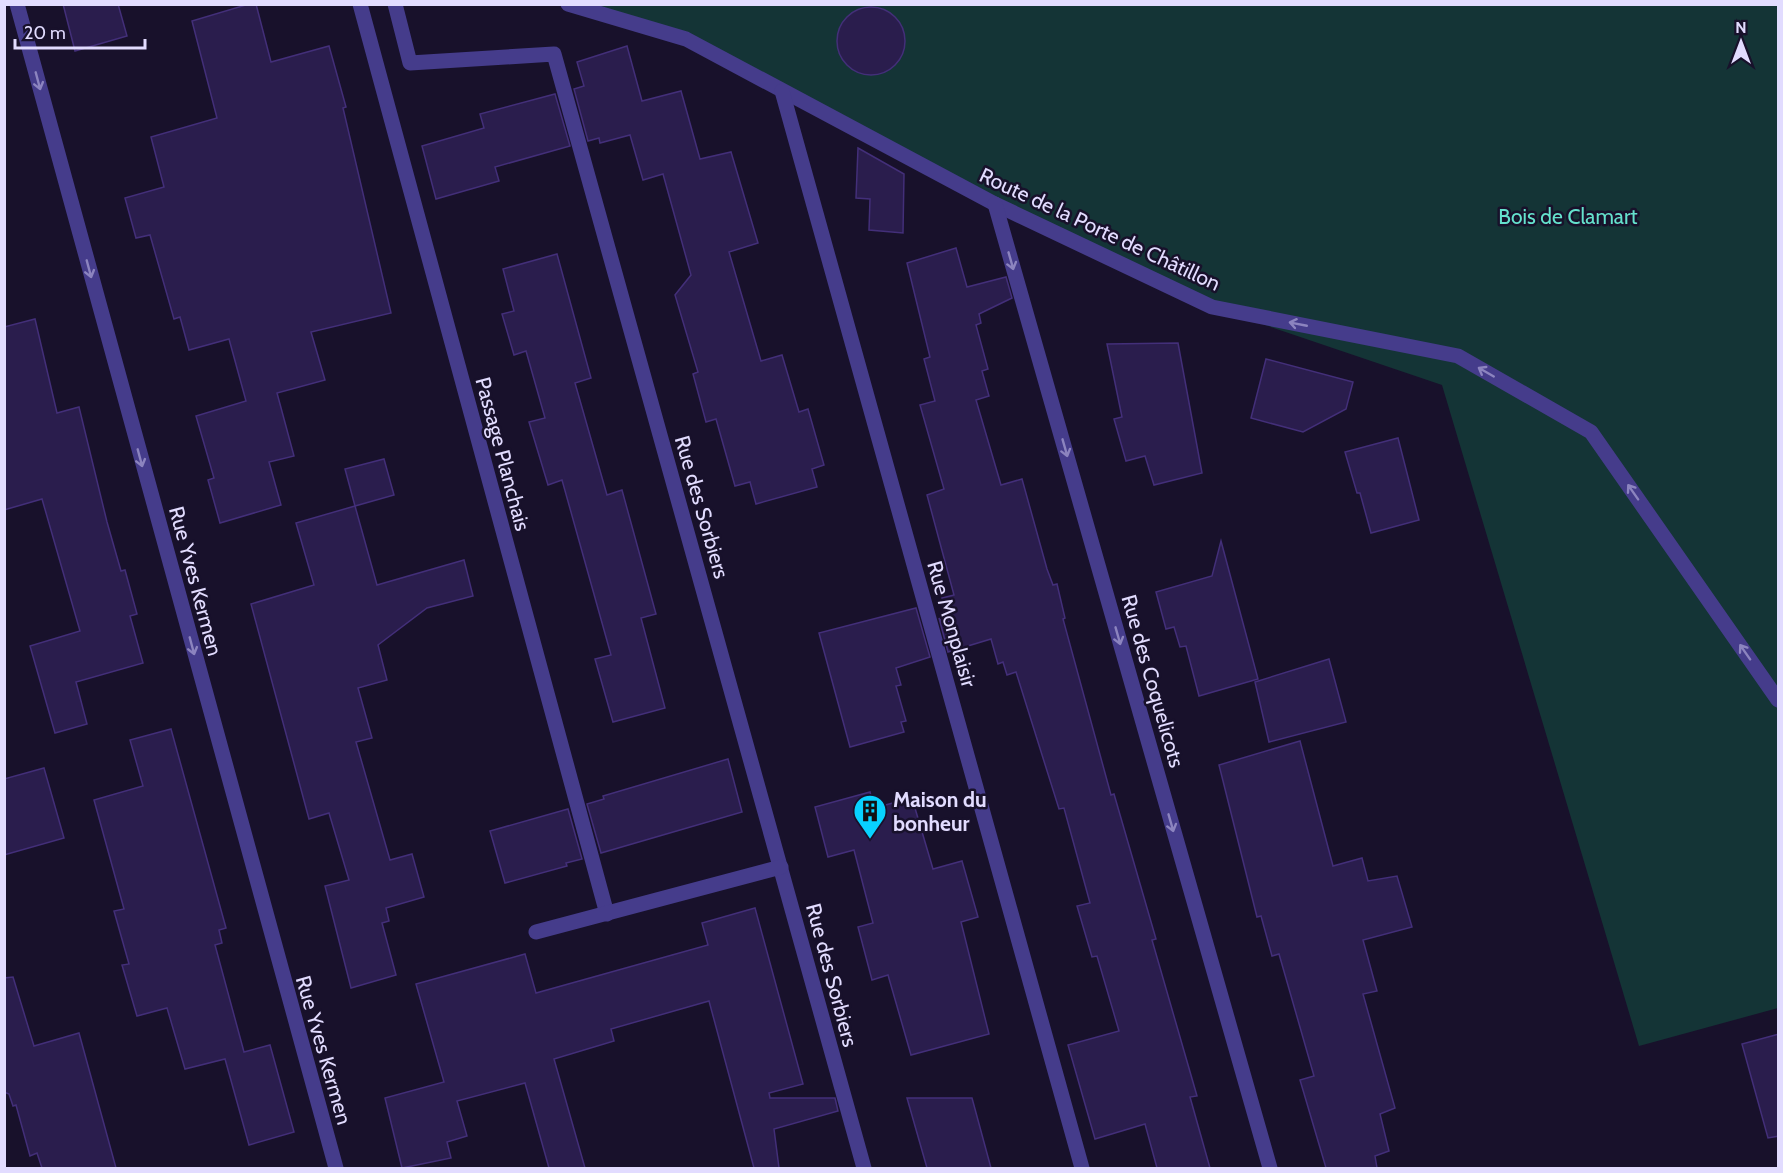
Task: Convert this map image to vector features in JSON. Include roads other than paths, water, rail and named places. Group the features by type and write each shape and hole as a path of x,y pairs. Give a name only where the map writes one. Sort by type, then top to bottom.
{"street":[{"name":"Rue Yves Kermen","path":"17,4 336,1168"},
{"name":"Passage Planchais","path":"360,4 607,914"},
{"name":"Rue des Sorbiers","path":"396,4 410,63 554,54 864,1168"},
{"name":"Route de la Porte de Châtillon","path":"568,4 686,39 995,204 1212,307 1458,356 1591,432 1779,700"},
{"name":"Rue Monplaisir","path":"782,90 1082,1168"},
{"name":"Rue des Coquelicots","path":"995,204 1270,1168"},
{"path":"537,933 781,867"}],"place":[{"name":"Maison du bonheur","path":"870,840"}],"park label":[{"name":"Bois de Clamart","path":"1568,216"}]}
